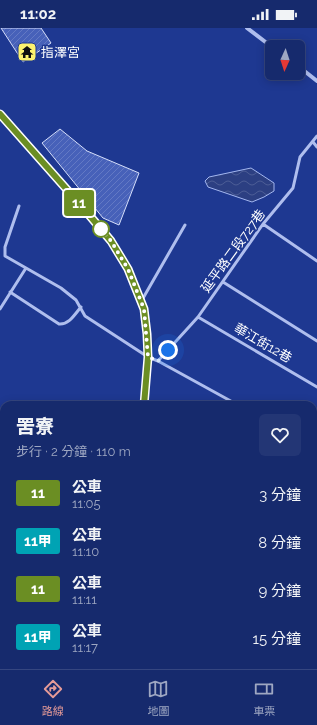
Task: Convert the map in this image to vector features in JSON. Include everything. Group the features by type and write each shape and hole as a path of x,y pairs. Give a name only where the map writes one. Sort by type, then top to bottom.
{"street":[{"path":"247,28 265,42"},
{"path":"305,72 317,81"},
{"path":"0,114 111,241 128,269 144,309 148,357 144,401"}],"lane":[{"name":"延平路二段727巷","path":"158,361 198,317 263,224 293,188 300,157 317,136"},
{"path":"313,142 317,147"},
{"path":"19,206 5,247 5,256 61,288 76,300 85,316 148,357 231,401"},
{"path":"263,224 317,260"},
{"path":"141,301 185,225"},
{"path":"0,309 26,268"},
{"path":"222,282 317,341"},
{"path":"10,292 59,324 68,322 81,307"},
{"name":"華江街12巷","path":"198,317 317,387"}],"water":[{"path":"251,168 274,183 274,191 252,202 208,187 205,181 209,177"}],"building":[{"name":"指澤宮","path":"1,28 41,28 51,43 23,62"},
{"path":"60,129 87,151 139,173 119,225 103,218 42,143"}],"bus line":[{"name":"11","path":"0,114 111,241 128,269 144,309 148,357 144,401"}],"place":[{"name":"指澤宮","path":"27,52"}],"route":[{"path":"101,229 111,241 128,269 144,309 148,357 158,361 168,350"}]}
